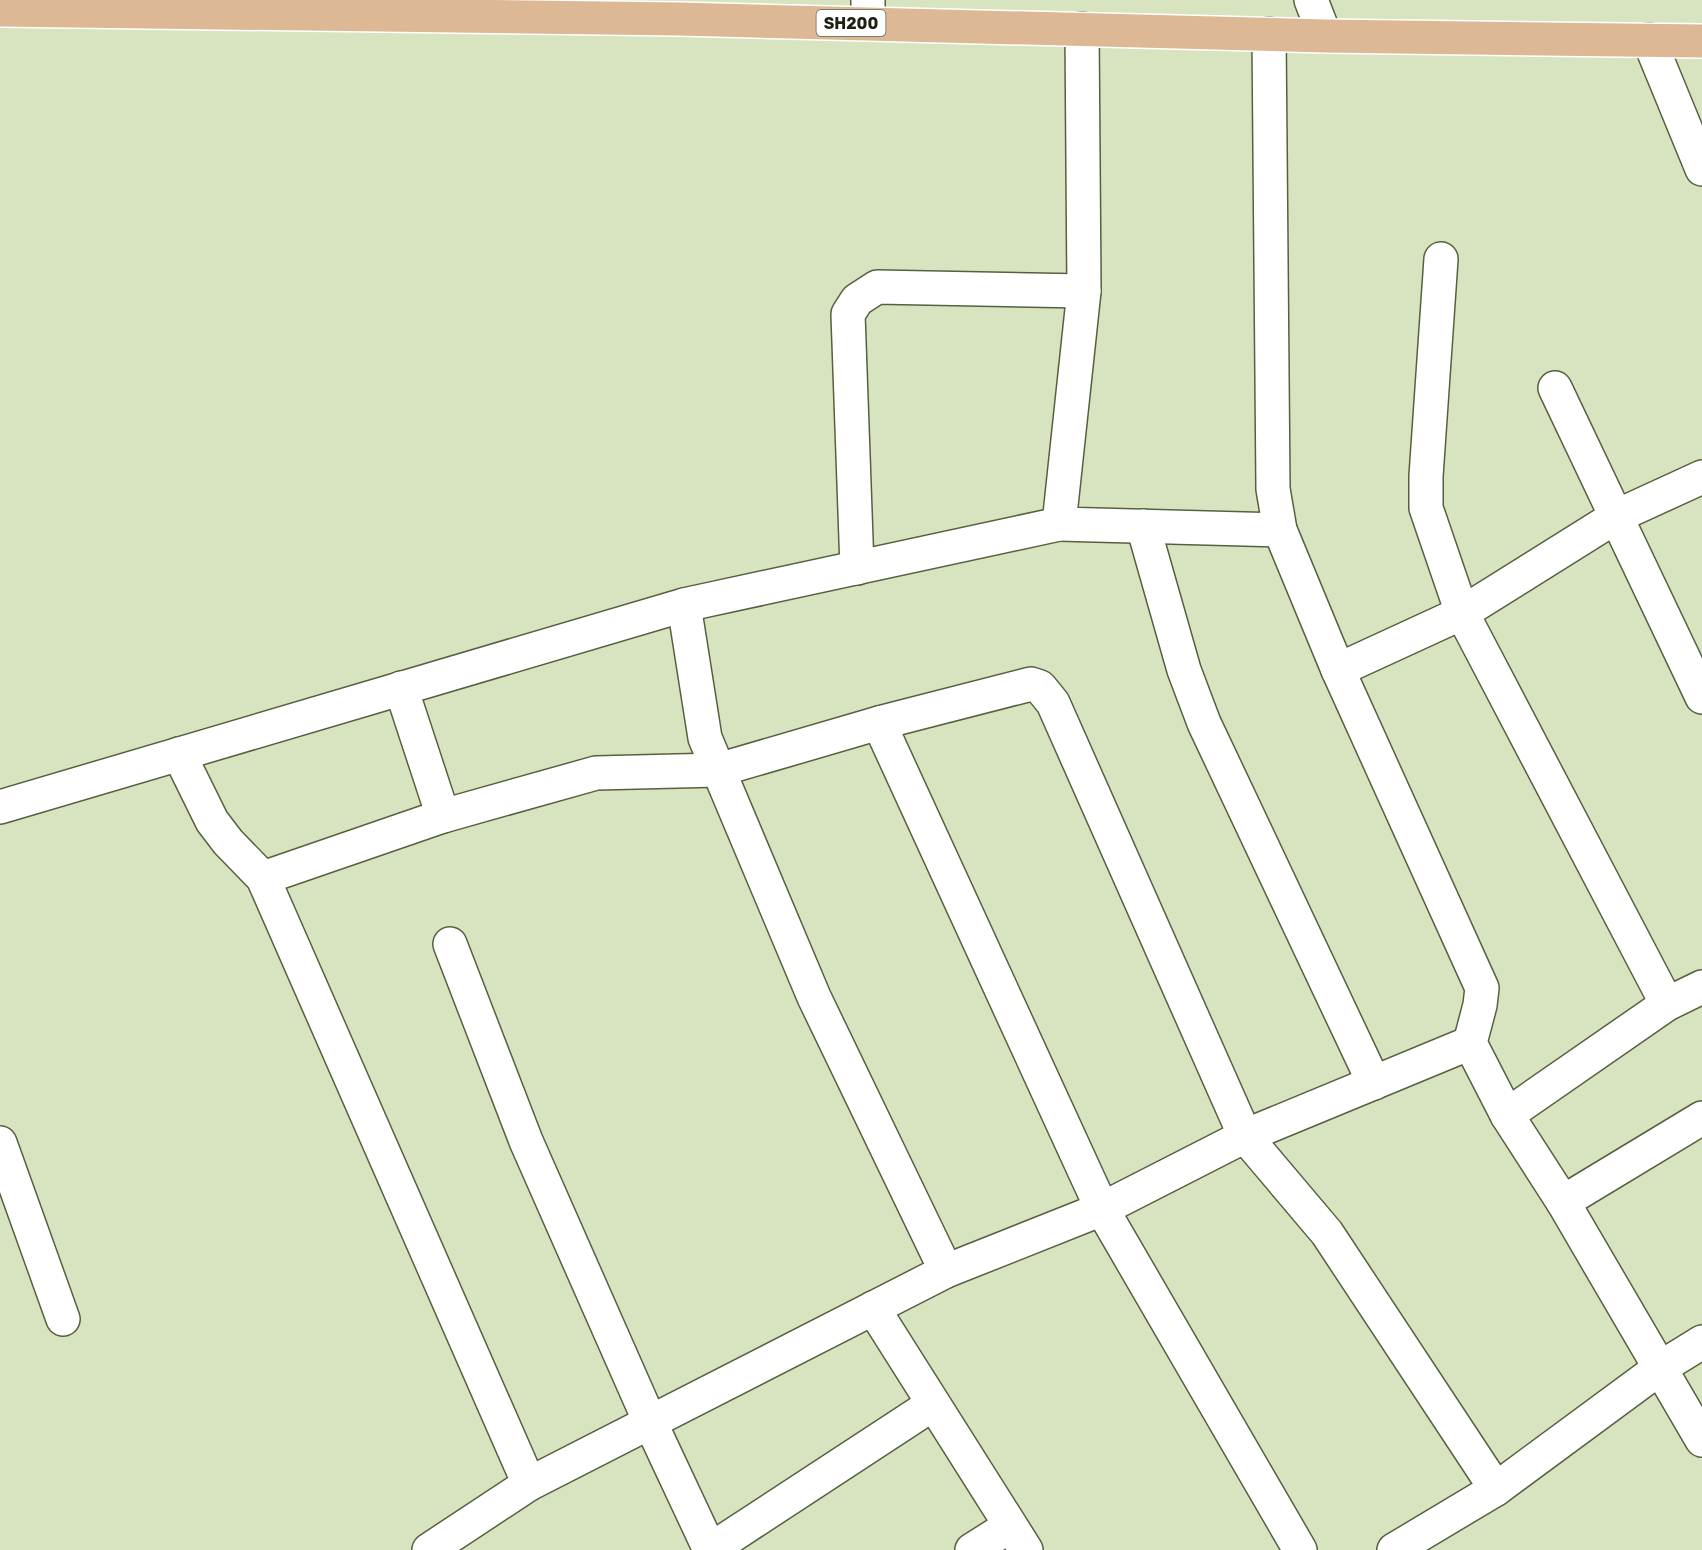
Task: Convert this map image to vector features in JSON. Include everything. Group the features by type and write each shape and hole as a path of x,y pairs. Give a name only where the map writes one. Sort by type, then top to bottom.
{"main road":[{"name":"SH200","path":"0,10 123,6 868,12 1082,29 1325,36 1702,41"}],"street":[{"path":"1311,0 1325,36"},
{"path":"1059,525 1084,291 1082,29"},
{"path":"1269,34 1273,489 1280,530 1338,670 1482,988 1470,1043 1508,1115 1563,1202 1702,1440"},
{"path":"1649,40 1702,168"},
{"path":"1441,259 1426,476 1426,508 1462,613 1667,1004"},
{"path":"857,568 848,314 857,300 877,286 1084,291"},
{"path":"1556,388 1702,697"},
{"path":"1338,670 1462,613 1617,516 1702,477"},
{"path":"0,807 684,605 1059,525 1280,530"},
{"path":"1143,526 1203,723 1374,1083"},
{"path":"684,605 705,738 814,997 946,1271"},
{"path":"263,879 443,816 596,773 718,770 879,723 1031,684 1040,687 1053,703 1245,1136 1327,1233 1496,1489"},
{"path":"401,688 443,816"},
{"path":"879,723 1102,1209 1300,1550"},
{"path":"179,754 212,821 228,842 263,879 529,1484"},
{"path":"450,944 526,1142 650,1422 710,1550 933,1404"},
{"path":"1508,1115 1667,1004 1702,987"},
{"path":"429,1550 529,1484 946,1271 1102,1209 1245,1136 1470,1043"},
{"path":"1563,1202 1702,1118"},
{"path":"0,1143 63,1319"},
{"path":"873,1308 1018,1538 972,1550"},
{"path":"1394,1550 1496,1489 1660,1368 1702,1342"}]}
